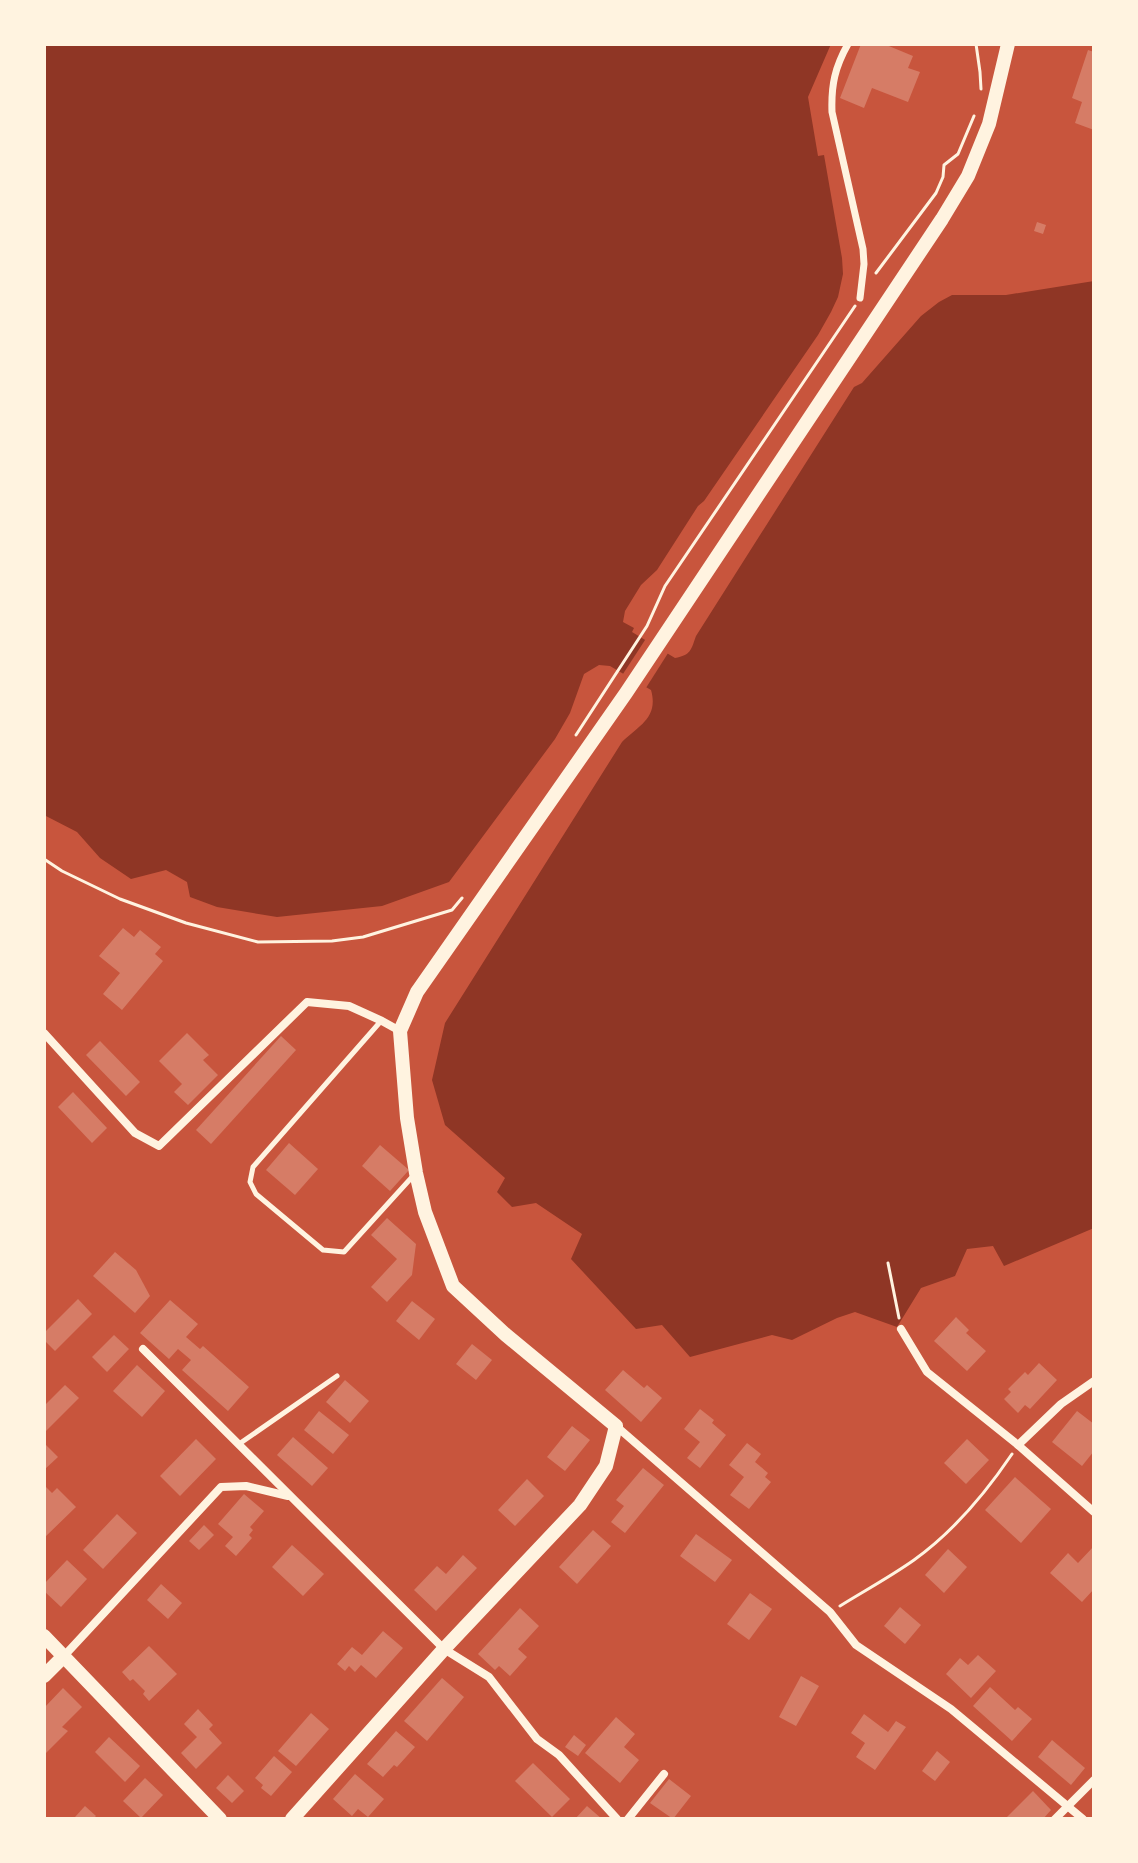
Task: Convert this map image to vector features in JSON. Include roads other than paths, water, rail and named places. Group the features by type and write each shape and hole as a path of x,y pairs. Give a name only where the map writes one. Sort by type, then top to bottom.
{"street":[{"path":"848,44 835,71 831,91 832,112 863,249 860,298"},
{"path":"1008,44 989,124 975,162 942,219 626,693 417,992 400,1031 407,1118 416,1173 425,1212 453,1286 830,1612 856,1645 951,1709 1083,1819"},
{"path":"44,1033 135,1133 159,1146 307,1002 349,1006 400,1031"},
{"path":"901,1329 927,1372 1018,1445 1094,1512"},
{"path":"143,1349 444,1649 489,1677 537,1739 559,1755 617,1819"},
{"path":"1018,1445 1061,1404 1094,1381"},
{"path":"292,1819 444,1649 580,1505 606,1466 616,1426"},
{"path":"44,1676 221,1487 246,1486 291,1497"},
{"path":"44,1636 220,1819"},
{"path":"628,1819 664,1774"},
{"path":"1055,1819 1094,1780"}],"lane":[{"path":"382,1021 253,1167 250,1182 256,1194 323,1250 344,1252 416,1173"},
{"path":"238,1445 337,1376"}]}
